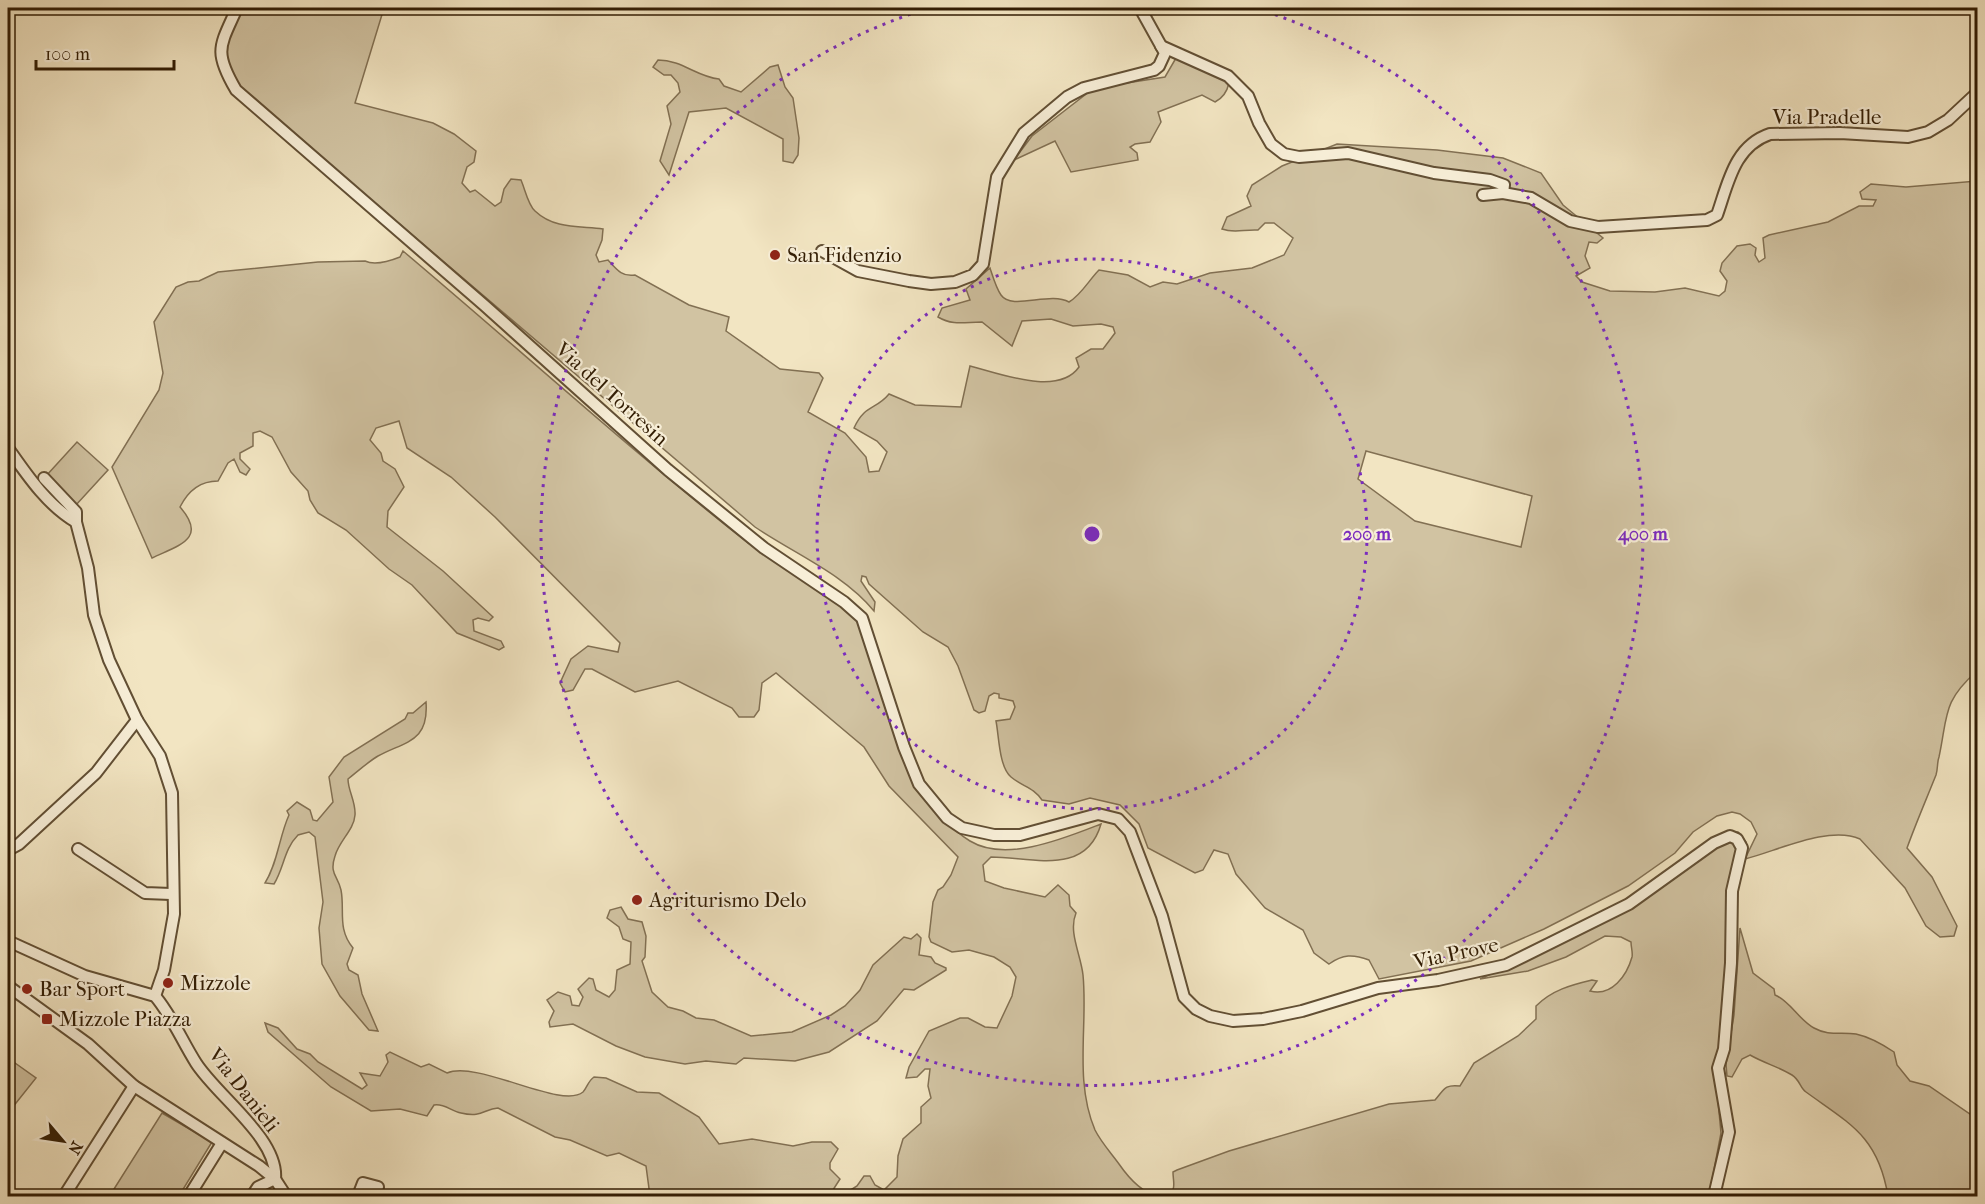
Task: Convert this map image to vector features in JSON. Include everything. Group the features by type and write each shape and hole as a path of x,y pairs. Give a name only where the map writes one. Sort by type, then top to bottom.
{"street":[{"name":"Via del Torresin","path":"237,8 219,48 225,72 236,90 484,305 668,470 764,548 844,602 862,618 904,747 919,784 947,818 962,828"},
{"path":"822,251 858,271 920,283 955,282 973,275 983,264 997,177 1024,133 1066,97 1084,88 1154,70 1163,60 1164,53 1161,46 1140,8"},
{"name":"Via Pradelle","path":"1161,46 1228,76 1248,96 1267,137 1284,154 1299,157 1348,153 1434,173 1490,180 1504,185 1503,193"},
{"name":"Via Pradelle","path":"1483,195 1503,193 1531,198 1570,221 1598,227 1707,220 1717,215 1721,195 1731,172 1747,147 1760,137 1770,134 1840,133 1908,137 1928,132 1948,120 1977,92"},
{"path":"8,448 47,498 62,514 76,522"},
{"path":"8,941 85,976 155,996 164,970 174,914 171,894 175,854 172,793 160,756 137,720 109,660 94,615 88,568 74,507 44,478"},
{"path":"8,850 19,844 96,773 137,720"},
{"name":"Via Prove","path":"962,828 994,835 1020,835 1098,814 1118,819 1130,832 1161,916 1185,997 1197,1010 1210,1017 1233,1021 1263,1019 1302,1011 1378,988 1438,980 1506,965 1629,904 1695,854 1730,836 1737,839 1742,848 1732,891 1731,963 1724,1049 1718,1068 1729,1132 1714,1197"},
{"path":"78,849 145,893 171,894"},
{"path":"8,986 88,1044 134,1086 275,1179 286,1197"},
{"name":"Via Danieli","path":"155,996 197,1065 260,1140 276,1167 275,1179"},
{"path":"64,1197 134,1086"},
{"path":"189,1197 222,1143"},
{"path":"252,1197 258,1187 275,1179"},
{"path":"358,1197 363,1183 378,1187"}],"shaded area":[{"path":"240,8 384,8 355,103 433,123 454,134 476,151 474,162 467,167 462,183 470,192 475,190 495,206 501,202 504,189 511,179 521,180 530,205 542,217 567,226 603,229 602,240 596,255 599,262 608,260 623,274 635,275 689,305 729,317 726,331 780,369 819,373 823,378 808,412 845,433 866,457 869,472 879,471 887,452 877,441 854,428 866,411 880,403 889,394 915,405 961,407 970,366 1027,380 1043,382 1057,380 1069,376 1079,367 1076,358 1091,349 1103,349 1115,333 1113,327 1101,324 1073,326 1051,319 1022,321 1012,346 982,322 954,323 938,317 942,308 970,300 966,289 990,268 1001,295 1006,299 1022,301 1061,299 1069,302 1099,270 1128,275 1150,287 1163,282 1177,284 1210,273 1252,268 1284,255 1293,238 1274,223 1265,223 1258,230 1222,229 1227,217 1251,206 1247,196 1252,185 1282,166 1337,144 1437,150 1503,158 1541,173 1563,205 1603,238 1597,243 1589,242 1585,256 1590,268 1576,276 1582,282 1610,291 1655,292 1685,288 1719,296 1725,291 1727,281 1720,271 1722,263 1737,246 1750,244 1756,248 1755,255 1759,262 1765,258 1763,238 1769,235 1828,222 1859,206 1873,206 1876,200 1862,199 1860,192 1871,184 1906,187 1977,181 1978,453 1973,459 1978,461 1978,613 1975,633 1977,671 1958,692 1948,710 1936,775 1907,848 1932,877 1957,926 1954,936 1940,937 1926,926 1905,888 1860,839 1833,835 1818,837 1745,859 1757,834 1751,822 1740,814 1732,812 1717,816 1693,832 1675,853 1628,886 1544,929 1471,961 1379,979 1369,960 1363,958 1344,957 1329,964 1314,953 1303,930 1265,908 1236,874 1228,854 1214,850 1203,870 1195,873 1148,848 1139,824 1120,805 1090,798 1069,804 1042,800 1035,792 1011,777 1002,759 996,721 1010,719 1015,707 1013,701 999,698 999,694 994,693 989,696 985,711 979,713 974,710 958,666 948,647 923,632 869,584 866,577 862,576 861,581 875,602 874,611 834,575 755,527 241,89 225,57 226,41","holes":["1366,451 1532,496 1521,547 1415,521 1358,479"]},
{"path":"1176,58 1223,79 1229,83 1227,89 1215,102 1202,95 1158,112 1161,122 1150,142 1130,147 1137,153 1138,160 1071,172 1055,141 1014,160 1032,136 1094,88 1165,77"},
{"path":"658,60 675,63 719,79 724,86 741,92 770,67 778,65 785,87 793,98 799,138 798,155 793,163 783,161 783,139 726,108 689,112 669,175 660,161 671,124 667,106 680,92 678,83 671,75 664,75 653,67"},
{"path":"403,251 704,508 762,553 825,589 853,611 865,624 875,643 907,745 926,790 952,827 970,841 984,847 1001,850 1036,846 1101,824 1094,841 1083,852 1070,858 1039,861 991,857 983,865 985,881 1004,888 1045,897 1058,885 1069,895 1070,906 1076,913 1073,928 1083,975 1083,1073 1089,1111 1097,1134 1126,1174 1140,1188 1157,1196 841,1196 857,1186 864,1176 870,1176 875,1185 884,1190 897,1177 898,1156 903,1139 921,1123 921,1107 931,1098 928,1086 930,1069 925,1069 917,1077 906,1078 909,1067 929,1031 960,1018 968,1018 985,1027 997,1028 1012,996 1016,977 1010,967 994,957 969,950 952,952 931,942 929,937 933,902 938,890 943,887 951,875 958,857 889,786 864,747 776,673 762,683 759,710 754,717 739,717 732,708 678,681 635,692 592,669 585,669 573,690 565,692 560,683 571,659 588,646 618,652 620,643 495,517 451,477 407,448 399,421 376,428 370,440 381,453 383,461 395,469 404,487 388,511 387,527 443,571 493,617 489,621 478,618 473,620 474,631 501,641 504,647 499,650 457,633 412,585 389,569 346,530 318,513 310,500 308,491 291,472 272,437 260,431 253,433 253,446 240,453 240,459 250,469 246,475 240,472 234,459 228,463 218,481 201,485 191,492 180,507 188,518 191,534 180,545 152,558 112,467 159,390 163,373 154,322 176,287 188,282 199,281 218,272 318,262 378,263 400,257"},
{"path":"77,442 108,470 76,505 46,476"},
{"path":"426,702 426,715 420,733 406,743 374,758 348,779 355,815 352,826 333,862 333,871 341,890 343,927 353,948 347,964 349,970 358,975 362,994 378,1031 369,1030 340,996 322,964 319,928 323,902 315,837 309,832 298,835 287,852 274,884 265,883 273,867 289,815 287,811 297,802 310,810 313,820 317,821 333,802 329,777 344,757 405,719 408,713 413,713"},
{"path":"1738,832 1746,842 1736,859 1724,1018 1715,1068 1721,1133 1709,1196 1164,1196 1173,1189 1173,1172 1177,1170 1229,1151 1389,1104 1435,1100 1447,1087 1460,1086 1474,1063 1518,1036 1536,1019 1536,1006 1555,992 1592,980 1597,981 1590,991 1598,992 1612,988 1626,971 1632,957 1631,942 1621,937 1605,936 1566,957 1528,971 1480,979 1579,934 1626,909 1672,880 1713,844"},
{"path":"621,907 628,919 642,922 646,936 645,957 642,961 652,992 668,1007 696,1018 714,1020 751,1036 792,1032 831,1015 845,1006 860,990 873,965 904,937 911,939 917,934 921,938 919,955 931,957 935,963 946,970 914,990 904,989 877,1021 829,1052 795,1061 744,1058 736,1064 706,1061 685,1064 645,1057 616,1046 573,1024 550,1027 549,1022 554,1011 547,1000 558,992 570,996 572,1005 579,1006 583,997 578,989 589,978 593,979 596,990 609,997 615,990 617,970 630,964 631,942 623,939 619,927 607,918 610,910"},
{"path":"1740,928 1753,973 1774,989 1775,995 1809,1025 1824,1032 1856,1034 1880,1044 1894,1052 1897,1065 1910,1081 1929,1086 1977,1119 1977,1196 1888,1196 1877,1159 1869,1145 1849,1123 1804,1090 1792,1075 1750,1055 1742,1059 1732,1077 1727,1076 1726,1064 1734,1015"},
{"path":"265,1023 278,1028 297,1049 310,1054 318,1062 362,1089 367,1085 360,1073 380,1076 388,1062 386,1055 390,1052 421,1067 429,1064 447,1073 461,1071 478,1073 557,1095 572,1096 583,1092 594,1077 606,1078 637,1092 659,1093 699,1117 719,1144 752,1139 793,1146 812,1142 831,1142 838,1149 830,1163 830,1169 840,1179 831,1193 837,1196 650,1196 646,1166 619,1153 607,1156 570,1140 555,1137 498,1108 478,1114 468,1114 434,1105 427,1116 400,1109 371,1111 331,1087 268,1032"},
{"path":"8,1058 36,1078 8,1113"},
{"path":"162,1113 212,1142 179,1196 127,1196 114,1189"}],"place":[{"name":"San Fidenzio","path":"775,255"},
{"name":"Agriturismo Delo","path":"637,900"},
{"name":"Mizzole","path":"168,983"},
{"name":"Bar Sport","path":"27,989"},
{"name":"Mizzole Piazza","path":"47,1019"}]}
